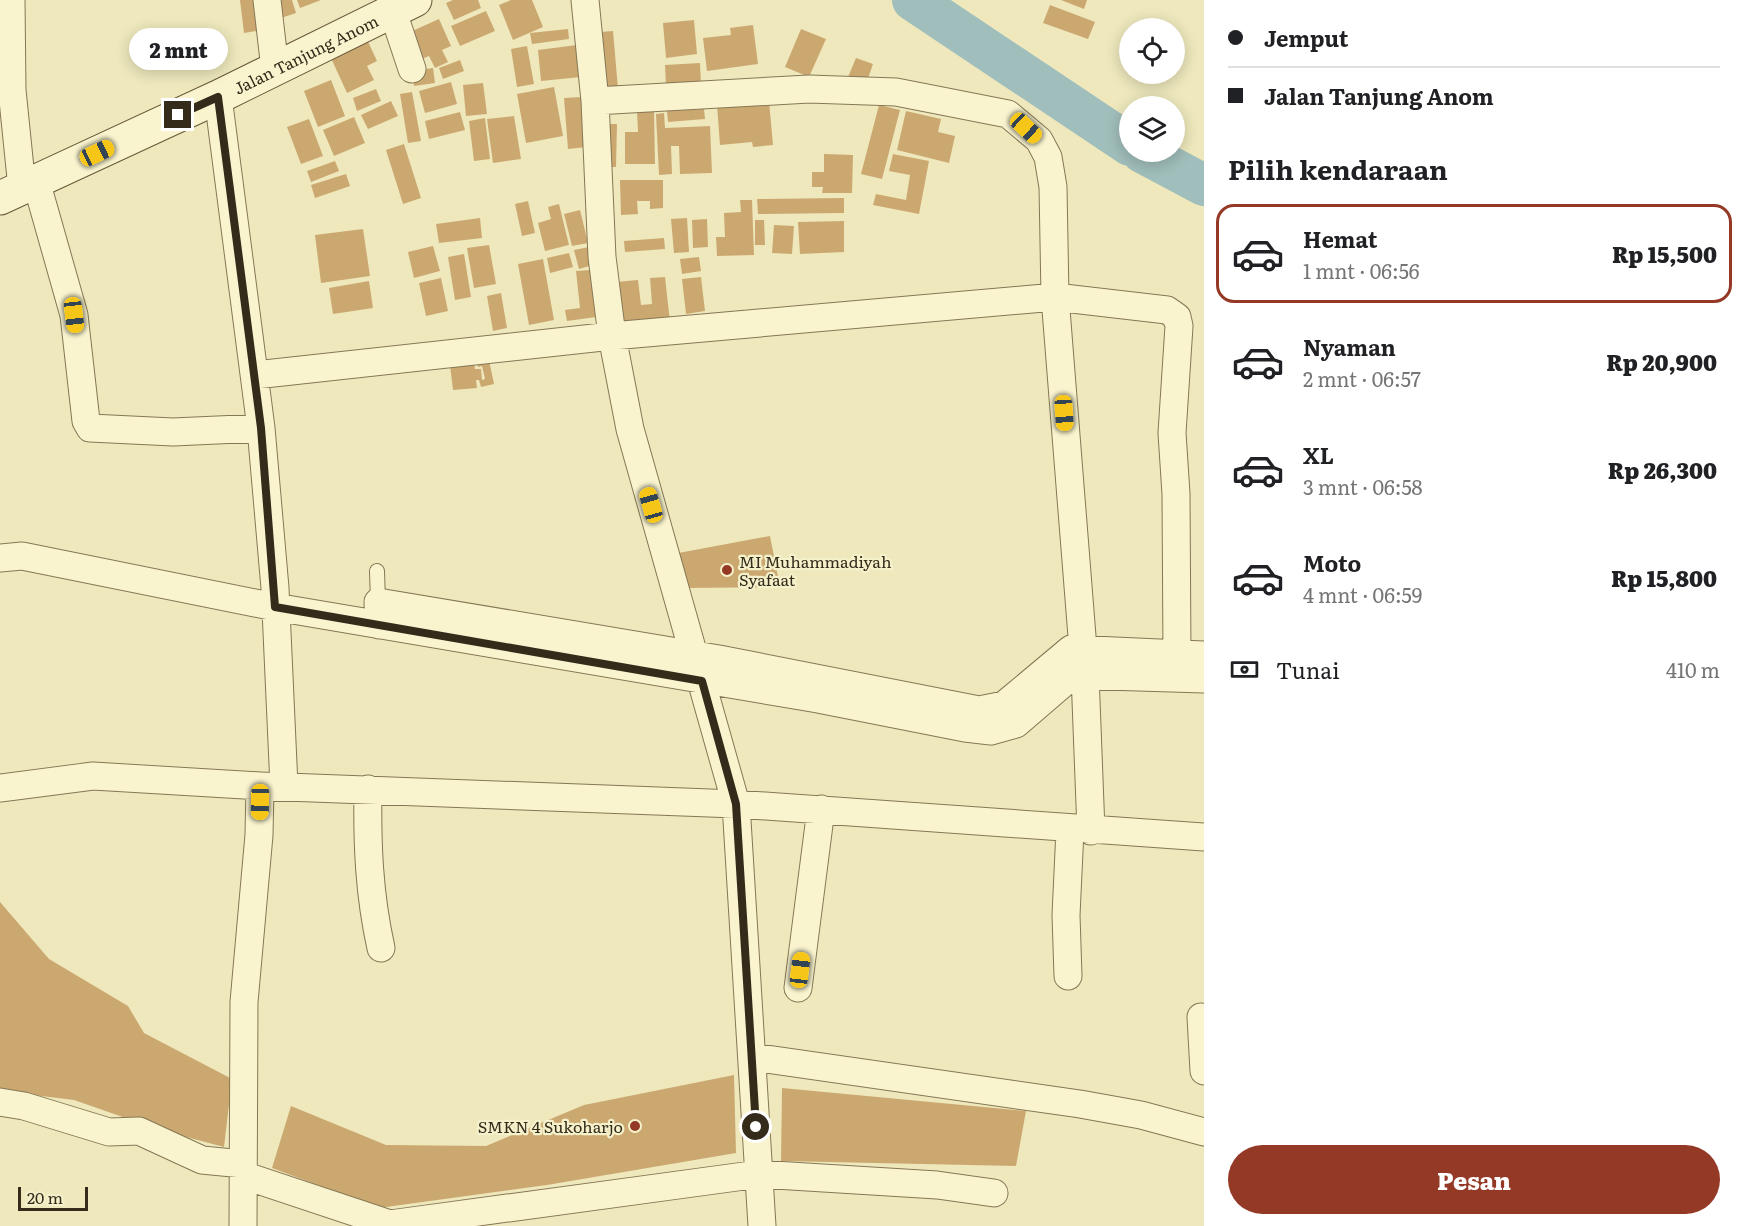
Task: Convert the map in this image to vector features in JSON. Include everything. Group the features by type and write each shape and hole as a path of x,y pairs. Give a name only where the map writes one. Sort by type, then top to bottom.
{"main road":[{"name":"Jalan Tanjung Anom","path":"20,189 218,97 404,6"}],"street":[{"path":"11,0 12,90 20,189 74,315 86,421 90,428 174,432 261,428"},
{"path":"267,0 275,69"},
{"path":"585,0 595,101 600,227 612,336 635,451 736,804 762,1226"},
{"path":"404,6 412,69"},
{"path":"595,101 809,89 896,92 1008,114 1039,140 1048,157 1053,187 1055,297 1083,661 1080,830 1066,915 1068,976"},
{"path":"218,97 255,375 275,600 272,786 259,835 244,1002 243,1226"},
{"path":"255,375 612,336 1055,297 1160,309 1177,317 1179,326 1172,433 1176,494 1177,653"},
{"path":"0,558 22,556 275,600 378,613 508,635 699,669 991,731 1016,724 1073,675 1083,661 1177,653 1204,655"},
{"path":"1083,661 1204,679"},
{"path":"0,788 36,781 93,776 272,786 736,804 1204,837"},
{"path":"368,789 366,851 372,904 381,948"},
{"path":"798,988 821,809"},
{"path":"1201,1017 1204,1071"},
{"path":"752,1057 1080,1104 1141,1115 1204,1132"},
{"path":"0,1102 24,1106 109,1132 139,1131 202,1160 243,1170 390,1224 759,1174 937,1185 994,1193"}],"lane":[{"path":"377,571 378,613"}],"building":[{"path":"240,0 259,0 263,30 244,33"},
{"path":"272,0 292,0 296,13 278,19"},
{"path":"297,0 321,0 300,8"},
{"path":"453,0 478,0 481,8 454,20 446,3"},
{"path":"511,0 532,0 543,27 513,40 499,5"},
{"path":"1061,0 1087,0 1084,9"},
{"path":"1050,5 1095,22 1088,39 1043,23"},
{"path":"486,11 495,31 460,46 451,26"},
{"path":"439,19 451,46 442,50 448,62 435,68 429,56 422,59 410,32"},
{"path":"694,20 697,54 666,58 663,23"},
{"path":"753,25 758,64 707,71 703,38 731,35 730,28"},
{"path":"568,29 569,39 532,44 530,33"},
{"path":"801,29 826,39 809,77 785,67"},
{"path":"613,31 618,89 606,90 601,32"},
{"path":"365,35 377,61 367,66 374,80 347,93 331,58"},
{"path":"577,45 581,77 541,81 538,50"},
{"path":"527,46 534,84 517,87 511,49"},
{"path":"856,58 873,64 866,84 848,77"},
{"path":"460,60 464,71 443,79 439,68"},
{"path":"700,63 701,85 666,87 665,65"},
{"path":"433,68 435,83 414,86 412,71"},
{"path":"331,80 345,116 318,127 304,91"},
{"path":"451,82 457,104 425,113 419,91"},
{"path":"483,83 487,114 466,116 463,85"},
{"path":"554,87 563,136 526,143 517,94"},
{"path":"376,89 381,101 357,111 353,98"},
{"path":"412,92 421,141 408,143 400,94"},
{"path":"582,97 586,147 568,149 564,98"},
{"path":"391,101 398,116 368,129 361,115"},
{"path":"769,101 773,145 753,147 752,142 720,145 717,105"},
{"path":"879,105 900,110 882,179 861,174"},
{"path":"704,109 705,119 668,122 667,111"},
{"path":"654,110 655,164 625,164 625,132 638,132 637,111"},
{"path":"906,111 941,119 938,132 955,136 949,163 897,150"},
{"path":"460,112 465,130 429,139 425,121"},
{"path":"664,113 665,128 710,126 712,173 680,174 679,146 671,146 672,174 659,175 656,114"},
{"path":"514,116 521,159 493,163 487,119"},
{"path":"354,117 365,143 334,156 323,130"},
{"path":"485,118 490,159 474,161 469,121"},
{"path":"309,119 323,156 301,164 287,127"},
{"path":"607,124 617,124 616,167 606,167"},
{"path":"404,144 421,198 403,204 386,150"},
{"path":"824,154 853,155 852,193 822,193 823,187 812,187 812,172 824,172"},
{"path":"893,154 929,161 919,214 873,205 876,194 906,200 910,175 889,171"},
{"path":"335,161 339,171 311,182 307,171"},
{"path":"346,174 350,186 315,198 311,185"},
{"path":"620,180 663,180 663,208 650,209 650,201 637,201 638,214 621,215"},
{"path":"844,198 844,213 758,214 757,199"},
{"path":"740,200 752,200 754,255 717,256 716,237 725,237 724,213 741,212"},
{"path":"528,201 535,233 522,236 515,204"},
{"path":"559,204 569,245 545,251 538,223 551,219 548,207"},
{"path":"580,210 588,243 572,246 564,214"},
{"path":"480,218 482,238 439,243 436,224"},
{"path":"687,218 689,252 674,253 671,219"},
{"path":"707,219 708,247 693,248 692,220"},
{"path":"755,220 764,220 765,245 755,245"},
{"path":"844,221 844,252 800,254 798,222"},
{"path":"774,225 794,226 792,254 772,253"},
{"path":"363,229 370,276 321,283 315,235"},
{"path":"664,238 665,249 625,252 624,241"},
{"path":"489,245 496,284 474,288 467,248"},
{"path":"433,246 440,271 414,278 408,252"},
{"path":"589,247 593,265 579,269 574,250"},
{"path":"569,253 573,267 550,273 547,258"},
{"path":"464,254 471,297 455,300 448,257"},
{"path":"699,257 701,271 682,274 680,259"},
{"path":"543,259 554,320 529,325 518,264"},
{"path":"590,270 596,317 567,321 565,310 580,308 576,271"},
{"path":"665,277 670,322 621,327 616,282 638,280 641,305 652,304 650,278"},
{"path":"701,277 705,311 686,314 682,279"},
{"path":"441,278 448,311 426,316 419,283"},
{"path":"369,281 373,308 333,314 329,288"},
{"path":"501,293 507,328 493,331 487,296"},
{"path":"487,351 494,384 481,387 479,380 476,380 477,388 453,390 449,357 473,354 475,369 481,369 482,380 485,379 482,366 478,367 475,354"},
{"name":"MI Muhammadiyah Syafaat","path":"770,536 780,587 684,588 673,554"},
{"path":"0,902 49,959 128,1006 144,1033 232,1079 224,1147 160,1130 74,1100 0,1091"},
{"name":"SMKN 4 Sukoharjo","path":"734,1075 736,1153 547,1185 379,1208 272,1168 291,1106 386,1145 486,1146 584,1105"},
{"path":"782,1088 1026,1111 1016,1166 781,1161"}],"waterway":[{"path":"913,0 1119,138"},
{"path":"1161,162 1204,185"}],"place":[{"name":"MI Muhammadiyah Syafaat","path":"727,570"},
{"name":"SMKN 4 Sukoharjo","path":"635,1126"}],"route":[{"path":"178,115 218,97 261,428 275,607 702,681 736,804 756,1127"}]}
